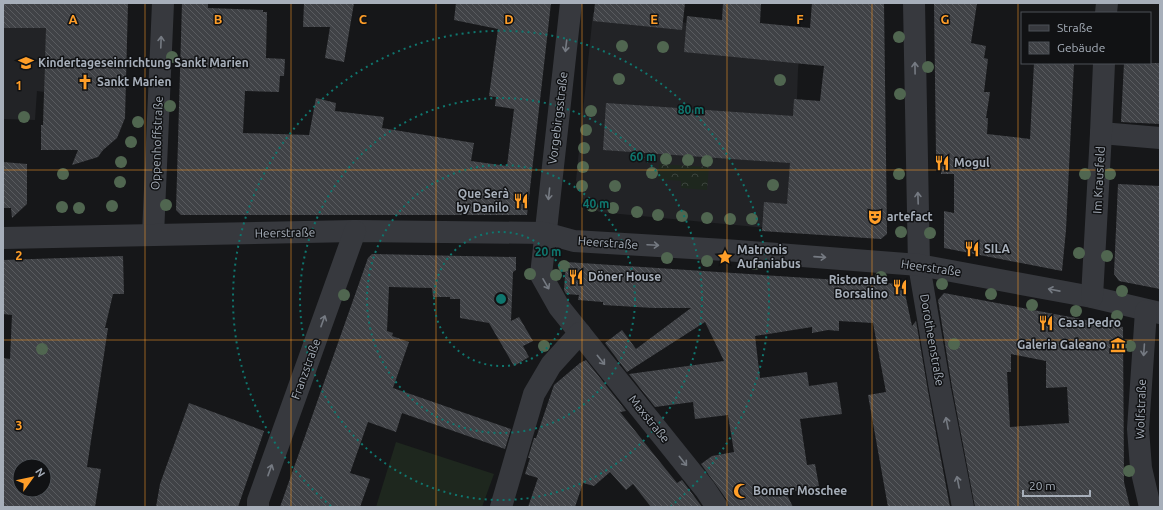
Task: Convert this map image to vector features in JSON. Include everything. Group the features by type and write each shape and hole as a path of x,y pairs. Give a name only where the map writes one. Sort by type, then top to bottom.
{"street":[{"name":"Oppenhoffstraße","path":"153,235 163,3"},
{"name":"Vorgebirgsstraße","path":"545,233 571,3"},
{"name":"Dorotheenstraße","path":"914,3 920,265 940,389 963,507"},
{"name":"Im Krausfeld","path":"1092,297 1104,64"},
{"path":"1101,133 1160,138"},
{"name":"Heerstraße","path":"3,238 355,231 545,233 574,241 725,250 920,265 1092,297 1153,312"},
{"name":"Franzstraße","path":"258,507 258,501 355,231"},
{"name":"Maxstraße","path":"545,233 541,275 560,307 705,489 717,507"},
{"name":"Wolfstraße","path":"1150,507 1141,468 1138,428 1153,312"},
{"path":"501,507 534,394 550,364 580,333"}],"shaded area":[{"name":"Kindertageseinrichtung Sankt Marien","path":"3,3 50,3 46,34 49,52 45,52 44,92 37,91 35,120 3,119"},
{"path":"593,13 801,35 789,230 599,212 583,199 576,180"}],"green space":[{"path":"659,164 709,167 707,190 681,188 681,181 658,179"},
{"path":"396,442 494,474 482,507 376,507"}],"building":[{"name":"Sankt Marien","path":"3,3 128,3 125,118 117,138 103,150 98,157 72,165 78,150 41,150 46,28 3,28"},
{"path":"182,3 208,3 208,8 263,10 263,12 267,12 266,58 285,59 284,76 280,76 279,92 245,91 243,133 309,135 316,98 336,103 335,111 384,117 382,128 474,143 471,161 507,166 514,109 495,106 496,97 489,96 498,29 454,20 456,3 551,3 527,215 181,215 176,210"},
{"path":"304,3 354,3 344,62 325,58 330,27 303,27"},
{"path":"595,3 685,3 682,30 593,21"},
{"path":"723,3 761,3 760,23 810,28 812,3 884,3 887,234 881,239 762,231 764,202 787,204 790,163 603,150 606,103 793,116 794,99 820,101 824,66 684,52 687,16 722,20"},
{"path":"934,3 977,3 971,43 986,46 984,58 988,59 984,92 990,92 986,118 988,118 987,134 1030,139 1034,64 1074,64 1066,230 1062,271 944,248 944,211 954,213 954,174 941,174 941,156 936,156"},
{"path":"1160,63 1160,124 1121,122 1124,64"},
{"path":"3,162 27,164 27,204 12,218 11,208 3,208"},
{"path":"1118,184 1160,186 1160,289 1119,281 1114,274"},
{"path":"372,254 516,257 516,270 513,272 511,321 519,317 533,341 523,346 529,357 514,366 489,323 460,318 460,299 450,299 450,297 433,297 432,288 389,287 387,331 393,333 392,336 409,342 393,388 511,429 505,449 402,413 396,432 368,422 350,473 370,479 360,507 280,507 368,258"},
{"path":"123,256 124,294 113,294 105,328 108,328 87,467 101,469 95,507 3,507 3,358 10,359 12,315 3,314 3,260"},
{"path":"566,262 900,284 904,289 912,326 916,321 950,507 888,507 868,395 886,392 873,323 839,321 839,331 828,330 812,333 812,327 755,336 760,378 807,372 809,386 837,382 842,414 800,419 807,465 815,464 819,486 786,493 793,507 729,507 727,500 701,464 712,456 734,452 728,415 695,419 693,402 655,407 629,374 724,361 705,322 627,372 605,343 622,330 636,349 691,308 654,308 603,305 603,302 578,300 579,295 566,294 564,290"},
{"path":"944,293 1123,327 1124,482 1130,507 975,507 952,387 938,300","holes":["1011,354 1046,361 1046,388 1067,387 1069,423 1010,427 1007,372 1011,372"]},
{"path":"586,360 626,411 620,412 677,483 682,480 702,507 651,507 633,484 626,490 610,472 594,486 583,483 575,507 528,507 538,478 525,474 530,458 528,458 554,385 580,363"},
{"path":"189,403 264,431 238,507 156,507 160,484"}],"place":[{"name":"Kindertageseinrichtung Sankt Marien","path":"26,63"},
{"name":"Sankt Marien","path":"85,82"},
{"name":"Mogul","path":"942,163"},
{"name":"Que Serà by Danilo","path":"521,201"},
{"name":"artefact","path":"875,217"},
{"name":"SILA","path":"972,249"},
{"name":"Matronis Aufaniabus","path":"725,257"},
{"name":"Döner House","path":"576,277"},
{"name":"Ristorante Borsalino","path":"900,287"},
{"name":"Casa Pedro","path":"1046,323"},
{"name":"Galeria Galeano","path":"1118,345"},
{"name":"Bonner Moschee","path":"741,491"}]}
